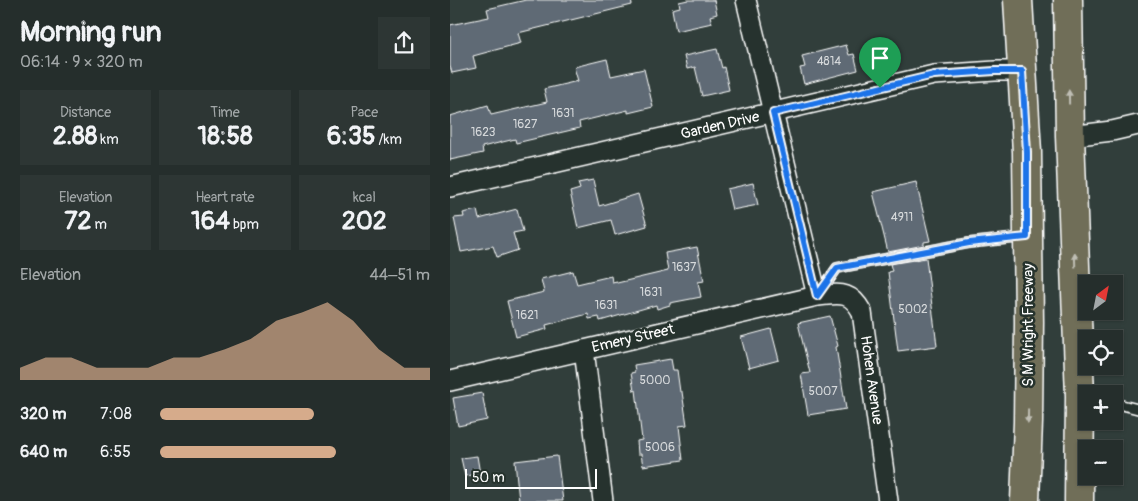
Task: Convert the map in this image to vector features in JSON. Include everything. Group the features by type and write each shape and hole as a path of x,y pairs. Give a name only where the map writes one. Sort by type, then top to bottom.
{"main road":[{"name":"S M Wright Freeway","path":"1018,0 1027,152 1028,385 1025,501"},
{"path":"1068,0 1070,136 1082,385"},
{"path":"1079,501 1082,430"}],"street":[{"path":"746,0 817,296"},
{"name":"Garden Drive","path":"450,187 934,75 1022,71"},
{"path":"1070,136 1112,131 1138,125"},
{"name":"Hohen Avenue","path":"817,296 843,294 855,299 862,312 888,501"},
{"name":"Emery Street","path":"450,381 817,296"},
{"path":"584,350 603,501"}],"lane":[{"path":"817,296 837,268 969,243 1027,237"},
{"path":"1123,405 1138,409"}],"building":[{"path":"526,0 631,0 632,5 518,33 521,43 473,56 476,68 452,73 450,66 450,25 489,17 487,9"},
{"path":"714,0 717,14 710,16 712,23 676,31 672,9 680,7 679,2"},
{"path":"846,45 849,55 854,54 858,70 804,84 800,68 805,67 802,56"},
{"path":"717,49 722,68 724,67 729,90 702,96 695,67 687,69 684,56"},
{"path":"607,59 611,76 644,69 653,107 628,113 628,110 579,122 580,128 516,143 515,139 482,147 483,153 450,160 450,116 488,105 491,115 547,102 544,89 578,81 574,67"},
{"path":"593,180 599,206 638,194 647,226 615,235 611,220 578,228 570,192 580,189 578,183"},
{"path":"916,182 930,241 924,242 924,245 888,252 873,192"},
{"path":"753,183 758,205 732,210 727,189"},
{"path":"517,209 523,231 513,233 518,250 497,257 493,246 461,252 454,218 464,217 463,213 477,210 479,219"},
{"path":"697,247 704,281 698,282 701,297 670,303 670,305 657,309 656,305 600,321 599,317 589,319 588,314 546,325 547,329 516,337 507,301 544,292 541,279 573,271 577,284 611,276 612,282 617,281 617,283 668,271 665,253"},
{"path":"926,258 937,346 898,351 888,272 892,271 890,264"},
{"path":"830,316 838,346 836,347 846,409 808,415 801,374 810,373 798,323"},
{"path":"771,329 779,360 749,368 741,337"},
{"path":"671,359 673,370 677,370 687,425 679,426 683,460 643,466 641,454 638,454 637,441 642,440 636,390 634,391 631,373 635,372 634,365"},
{"path":"482,393 487,420 458,426 453,398"},
{"path":"477,456 480,474 465,476 461,458"},
{"path":"557,456 563,501 519,501 515,461"}],"route":[{"path":"1022,71 1027,152 1027,237 969,243 837,268 817,296 773,113 880,88 934,75 1022,71"}]}
